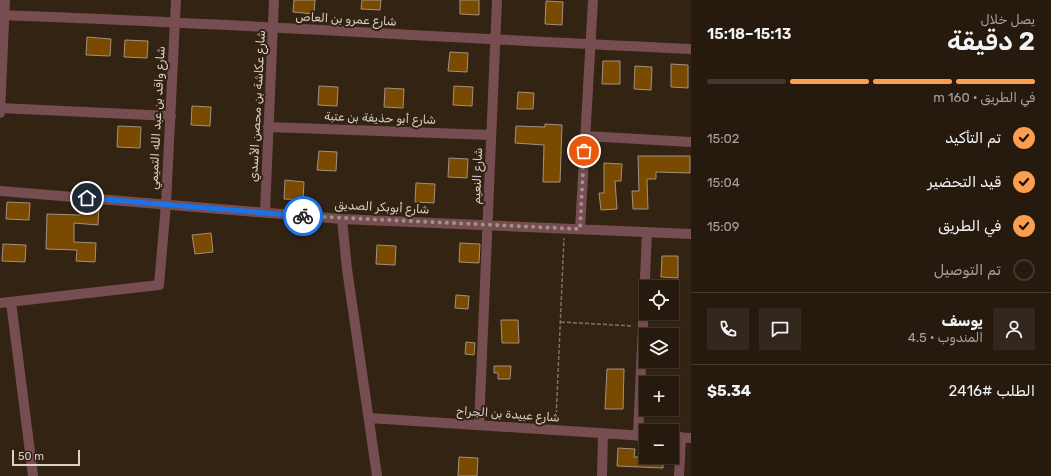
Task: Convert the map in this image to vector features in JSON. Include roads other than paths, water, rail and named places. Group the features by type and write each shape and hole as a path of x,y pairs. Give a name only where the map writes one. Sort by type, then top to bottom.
{"street":[{"path":"0,114 2,15 5,0"},
{"name":"شارع واقد بن عبد الله التميمي","path":"10,302 159,285 166,204 176,0"},
{"name":"شارع عكاشة بن محصن الأسدي","path":"265,212 274,0"},
{"name":"شارع النعيم","path":"479,425 497,0"},
{"path":"580,229 593,0"},
{"name":"شارع عمرو بن العاص","path":"2,15 175,22 495,40 691,49"},
{"path":"0,108 171,116"},
{"name":"شارع أبو حذيفة بن عتبة","path":"268,127 491,135"},
{"path":"585,136 691,142"},
{"name":"شارع أبوبكر الصديق","path":"0,191 342,219 691,234"},
{"path":"342,219 347,269 377,476"},
{"path":"642,424 643,327 647,232"},
{"path":"0,303 10,302 33,476"},
{"name":"شارع عبيدة بن الجراح","path":"369,418 639,436"},
{"path":"602,476 603,434"},
{"path":"679,476 681,437"}]}
